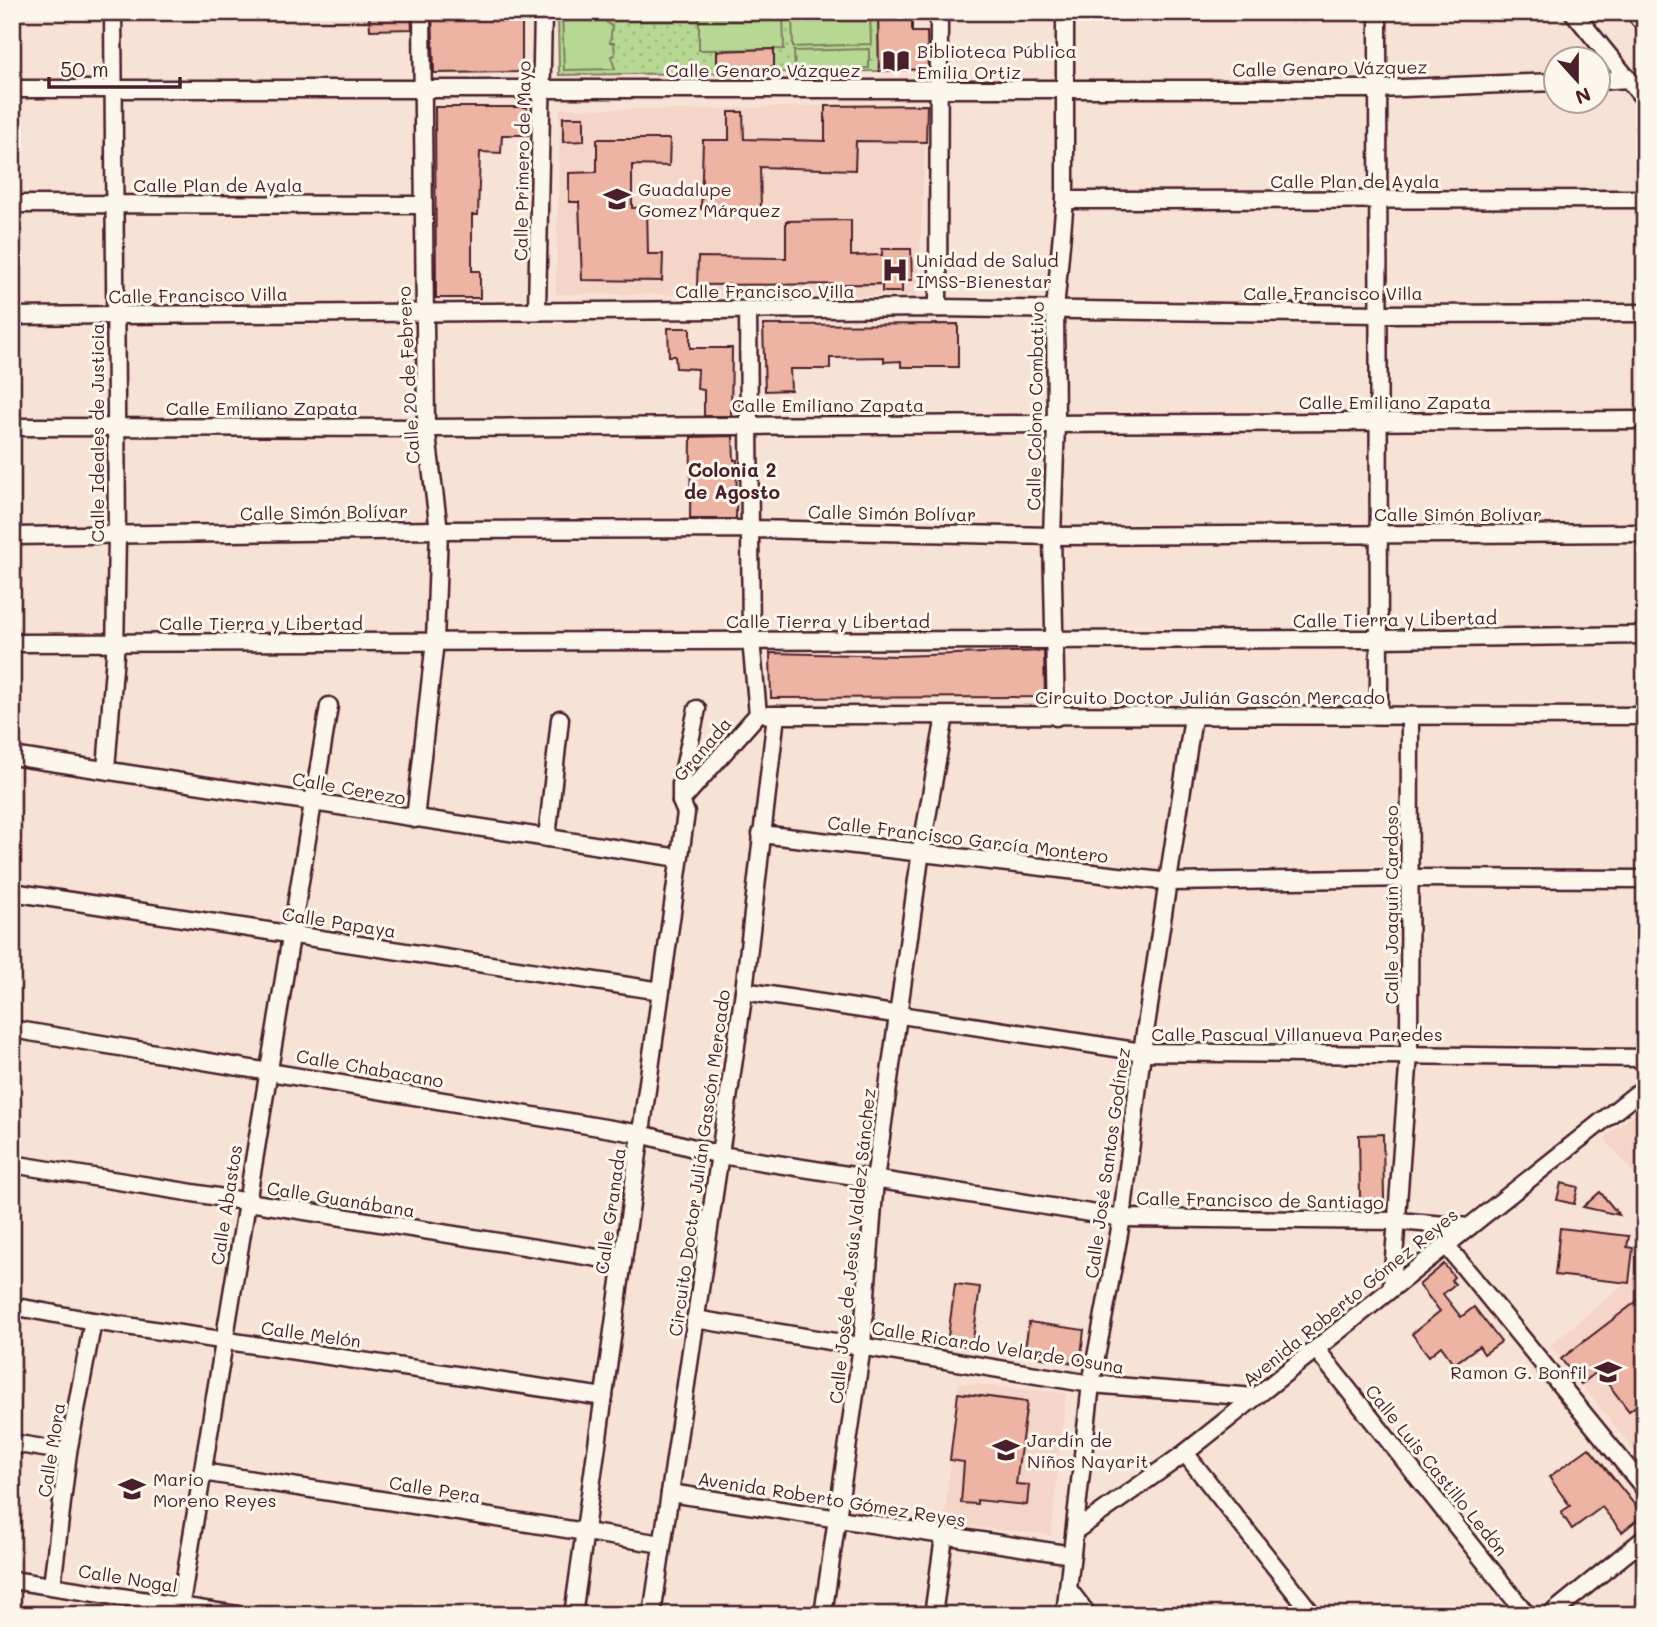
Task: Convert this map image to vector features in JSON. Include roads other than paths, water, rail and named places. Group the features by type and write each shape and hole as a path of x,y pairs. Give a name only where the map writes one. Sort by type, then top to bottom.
{"street":[{"name":"Calle Ideales de Justicia","path":"106,769 116,643 117,535 113,12"},
{"name":"Calle 20 de Febrero","path":"415,819 435,641 439,530 426,428 422,12"},
{"name":"Calle Primero de Mayo","path":"537,310 544,89 543,12"},
{"path":"938,308 939,12"},
{"name":"Calle Colono Combativo","path":"1056,717 1052,536 1056,424 1055,310 1065,200 1065,12"},
{"path":"1378,12 1379,715"},
{"path":"1573,12 1645,100"},
{"path":"1612,80 1629,79"},
{"name":"Calle Genaro Vázquez","path":"12,89 1378,89 1542,83"},
{"name":"Calle Plan de Ayala","path":"1065,200 1645,200"},
{"name":"Calle Plan de Ayala","path":"12,204 423,205"},
{"name":"Calle Francisco Villa","path":"12,316 537,310 748,312 938,308 1378,314 1645,313"},
{"path":"748,312 751,640 758,713"},
{"name":"Calle Emiliano Zapata","path":"12,427 426,428 1645,420"},
{"name":"Calle Simón Bolívar","path":"12,536 439,530 749,530 1052,536 1645,533"},
{"name":"Calle Tierra y Libertad","path":"12,643 1379,639 1645,635"},
{"name":"Calle Abastos","path":"180,1610 329,706"},
{"name":"Calle Granada","path":"573,1615 679,858 683,807 681,782 697,709"},
{"name":"Circuito Doctor Julián Gascón Mercado","path":"758,713 1056,717 1645,716"},
{"name":"Granada","path":"683,807 758,713"},
{"name":"Circuito Doctor Julián Gascón Mercado","path":"652,1615 744,991 776,715"},
{"name":"Calle José de Jesús Valdez Sánchez","path":"823,1615 862,1346 875,1180 921,851 945,716"},
{"name":"Calle Joaquín Cardoso","path":"1392,1285 1409,1054 1412,878 1410,716"},
{"name":"Calle José Santos Godínez","path":"1065,1615 1091,1384 1122,1218 1142,1052 1193,717"},
{"path":"547,838 560,719"},
{"name":"Calle Cerezo","path":"12,756 679,858"},
{"name":"Calle Francisco García Montero","path":"761,834 1170,882 1412,878 1645,879"},
{"name":"Calle Papaya","path":"12,892 661,991"},
{"name":"Calle Pascual Villanueva Paredes","path":"744,991 1142,1052 1645,1058"},
{"name":"Calle Chabacano","path":"12,1029 641,1134 719,1155"},
{"name":"Avenida Roberto Gómez Reyes","path":"1075,1531 1185,1453 1392,1285 1645,1087"},
{"name":"Calle Francisco de Santiago","path":"719,1155 1122,1218 1398,1221 1469,1227"},
{"name":"Calle Guanábana","path":"12,1164 246,1204 623,1262"},
{"path":"1446,1245 1645,1489"},
{"name":"Calle Melón","path":"12,1306 224,1341 604,1396"},
{"name":"Calle Ricardo Velarde Osuna","path":"695,1319 1091,1384 1255,1397"},
{"name":"Calle Mora","path":"52,1586 68,1452 93,1321"},
{"name":"Calle Luis Castillo Ledón","path":"1315,1349 1527,1615"},
{"path":"12,1443 68,1452"},
{"path":"1185,1453 1314,1615"},
{"name":"Calle Pera","path":"202,1472 662,1544"},
{"name":"Avenida Roberto Gómez Reyes","path":"670,1493 1072,1555"},
{"path":"933,1615 944,1536"},
{"path":"1550,1615 1645,1538"},
{"name":"Calle Nogal","path":"12,1580 180,1610 237,1615"},
{"path":"1068,1589 1088,1615"}],"railway":[{"path":"1626,12 1645,35"}],"place":[{"name":"Biblioteca Pública Emilia Ortiz","path":"896,61"},
{"name":"Guadalupe Gomez Márquez","path":"617,199"},
{"name":"Unidad de Salud IMSS-Bienestar","path":"895,270"},
{"name":"Ramon G. Bonfil","path":"1608,1372"},
{"name":"Jardín de Niños Nayarit","path":"1006,1450"},
{"name":"Mario Moreno Reyes","path":"132,1489"}],"district":[{"name":"Colonia 2 de Agosto","path":"732,480"}]}
